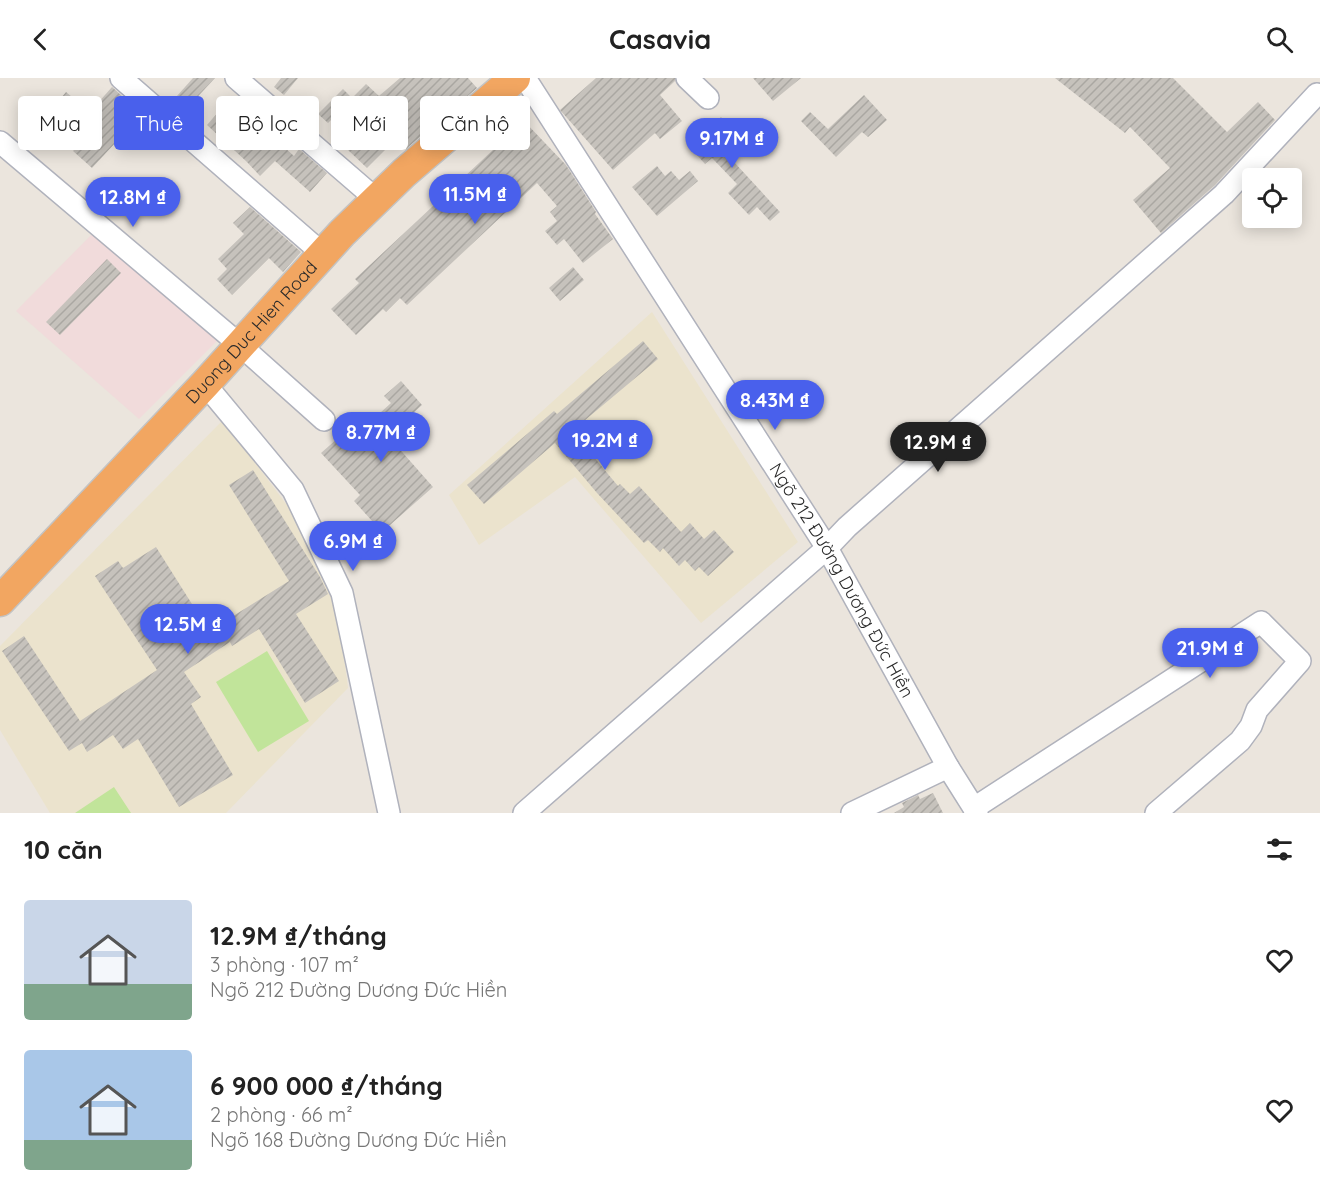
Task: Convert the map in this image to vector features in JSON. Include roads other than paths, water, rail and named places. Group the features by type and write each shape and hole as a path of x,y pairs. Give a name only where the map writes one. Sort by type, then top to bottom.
{"highway":[{"name":"Duong Duc Hien Road","path":"0,601 205,384 342,233 404,173 515,78"}],"street":[{"path":"121,78 323,254"},
{"path":"236,78 376,200"},
{"name":"Ngõ 212 Đường Dương Đức Hiền","path":"525,78 827,548 948,767 975,810"},
{"path":"687,78 708,98"},
{"path":"524,813 827,548 847,527 1224,194 1316,89"},
{"path":"0,142 240,345 324,420"},
{"path":"205,384 294,490 342,593 389,813"},
{"path":"975,810 1261,622 1300,662 1257,710 1251,726 1240,741 1156,813"},
{"path":"852,813 948,767"}]}
